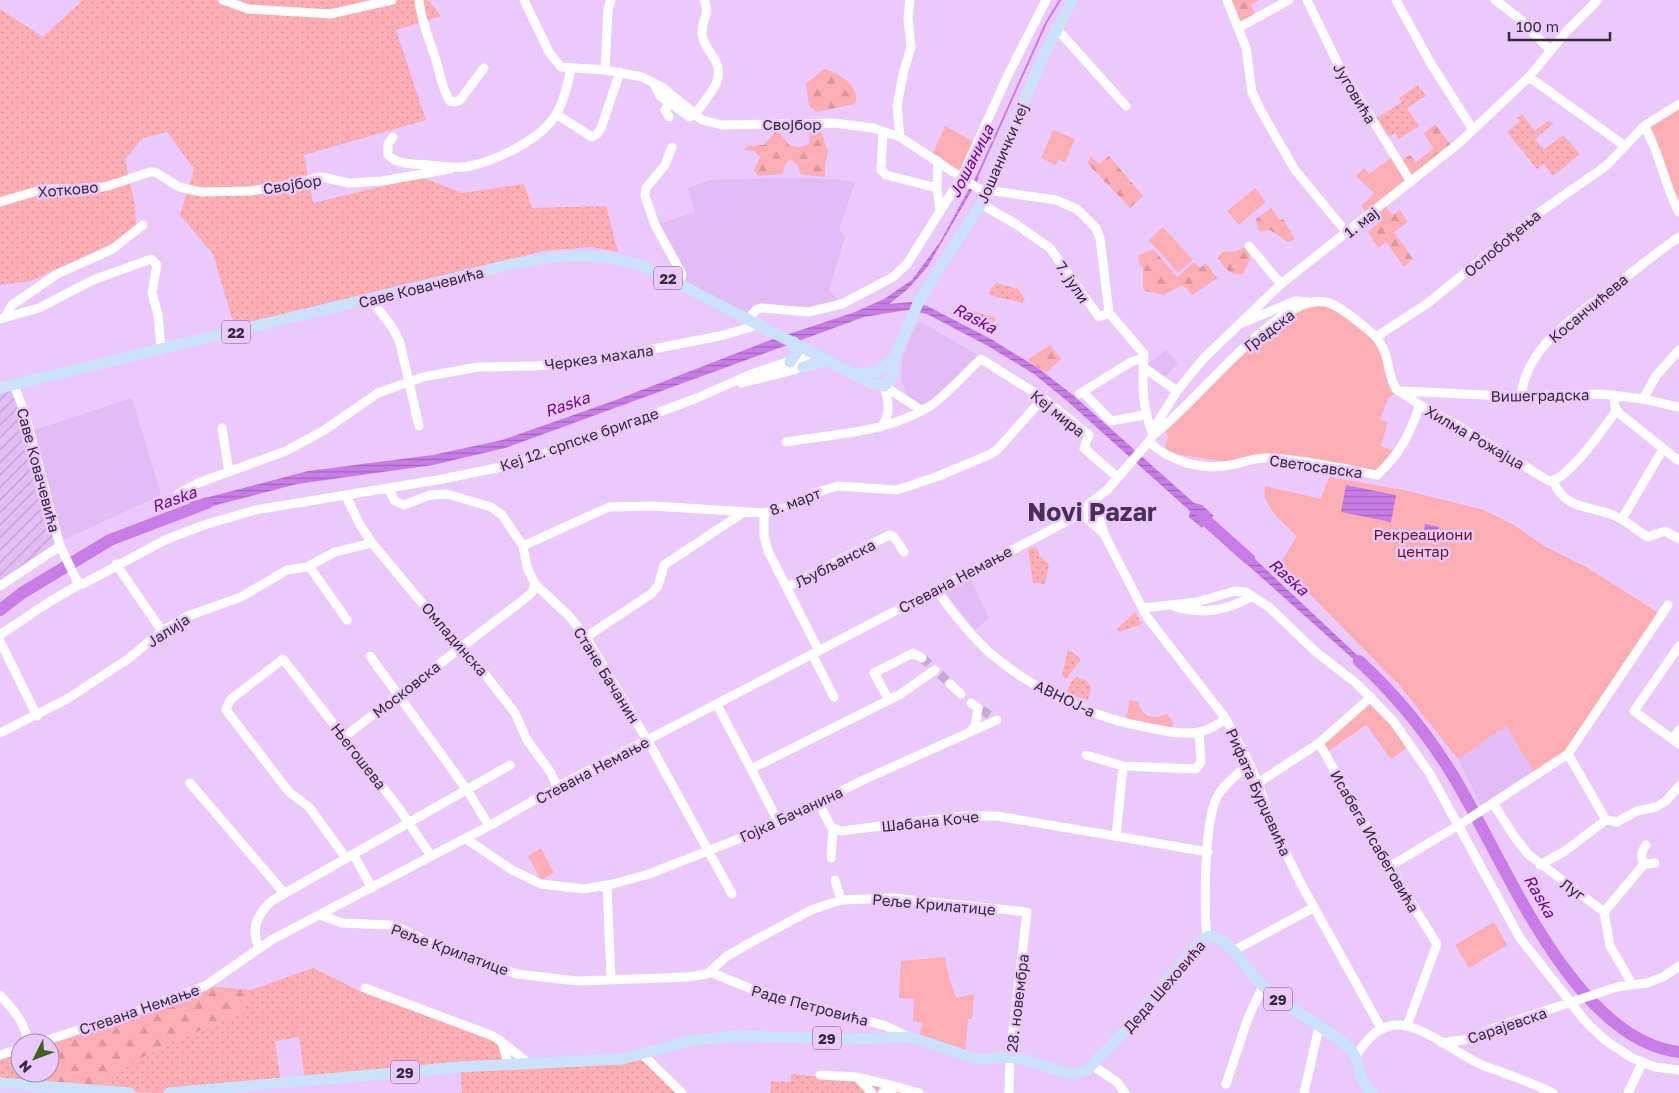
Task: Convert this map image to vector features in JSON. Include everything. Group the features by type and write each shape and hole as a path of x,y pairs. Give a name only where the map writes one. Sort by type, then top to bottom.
{"main road":[{"name":"Јошанички кеј","path":"884,386 892,377 894,358 920,299 981,204 982,190 1056,28 1072,0"},
{"name":"Саве Ковачевића","path":"0,388 528,261 560,256 619,259 648,268 758,323"},
{"name":"22","path":"758,323 796,352 813,353 870,382 884,386"},
{"path":"855,374 878,372 894,358"},
{"path":"803,367 826,360"},
{"name":"29","path":"1207,936 1218,938 1233,950 1263,986 1346,1045 1356,1056"},
{"name":"Деда Шеховића","path":"1010,1057 1025,1058 1070,1075 1081,1073 1092,1065 1138,1017 1207,936"},
{"name":"29","path":"169,1093 508,1063 614,1060 670,1045 719,1037 910,1037 976,1059 1010,1057"},
{"path":"1356,1056 1361,1080 1372,1093"},
{"path":"0,1083 130,1093"}],"street":[{"path":"223,0 248,9 330,14 392,0"},
{"path":"419,0 424,28 438,64 439,76 450,101 460,100 484,68"},
{"path":"524,0 532,20 554,60 561,68 571,69"},
{"path":"605,70 608,9 611,0"},
{"path":"698,118 718,83 720,73 718,64 703,38 702,27 707,12 704,0"},
{"path":"900,137 897,106 910,47 908,18 910,0"},
{"name":"Черкез махала","path":"178,494 198,483 286,451 323,431 378,393 423,377 478,367 534,366 593,361 724,335 751,327 758,323 756,310 761,308 808,312 842,304 865,293 893,277 907,264 961,178 1009,73 1046,0"},
{"path":"1226,0 1249,60 1252,92 1266,121 1295,170 1347,232"},
{"path":"1238,28 1289,0"},
{"name":"Југовића","path":"1307,0 1334,58 1411,182"},
{"path":"1396,0 1430,62 1473,130"},
{"path":"1495,0 1520,19 1550,50"},
{"name":"1. мај","path":"1117,477 1151,439 1156,425 1176,391 1193,369 1281,284 1411,182 1473,130 1529,77 1574,22 1598,0"},
{"path":"1056,28 1126,106"},
{"name":"Својбор","path":"393,137 388,144 391,158 405,163 452,167 471,166 512,151 530,140 556,114 571,69 605,70 636,75 653,82 698,118"},
{"path":"556,114 584,134 592,137 596,136 601,128 620,72"},
{"path":"1529,77 1625,146"},
{"name":"Својбор","path":"653,82 658,94 669,104 692,118 722,125 834,124 883,131 900,137 982,190"},
{"path":"669,104 665,110 669,117"},
{"name":"Ослобођења","path":"1376,337 1428,303 1537,214 1606,166 1644,126 1679,104"},
{"path":"1644,126 1660,160 1668,193 1679,212"},
{"path":"883,131 881,170 886,175 937,188"},
{"path":"672,147 665,165 646,188 647,203 655,225 682,274 680,283"},
{"path":"938,161 937,188 940,211"},
{"name":"Својбор","path":"220,191 283,186 321,177 349,183 382,181 450,169 452,167"},
{"name":"Хотково","path":"0,202 44,189 90,189 108,186 150,172 155,172 179,187 201,192 220,191"},
{"path":"982,190 1056,200 1077,209 1096,228 1100,238 1110,313 1144,354 1145,415 1151,439"},
{"name":"7. јули","path":"981,204 1014,222 1050,248 1099,317 1110,313"},
{"path":"2,318 12,305 57,274 111,250 143,225"},
{"name":"Косанчићева","path":"1521,396 1528,368 1554,334 1642,263 1679,238"},
{"path":"1249,246 1281,284"},
{"path":"2,318 39,308 93,280 151,259 157,265 152,293 158,314 160,350"},
{"path":"371,299 394,330 400,343 419,426"},
{"path":"1239,324 1295,300 1309,302"},
{"name":"Градска","path":"1151,439 1248,344 1283,316 1309,302 1322,301 1333,304 1376,337 1388,359 1394,386 1399,391"},
{"path":"1278,307 1283,310 1283,316"},
{"path":"1643,399 1656,376 1679,350"},
{"name":"Кеј 12. српске бригаде","path":"0,635 78,581 165,540 204,525 255,510 481,472 523,461 574,444 736,382 796,352 813,353"},
{"path":"803,367 813,353"},
{"name":"Кеј мира","path":"922,410 934,403 981,359 1043,398 1089,435 1084,448 1117,477"},
{"path":"1145,415 1111,421 1081,393 1131,362 1143,363 1176,391"},
{"name":"Кеј 12. српске бригаде","path":"736,382 750,381 803,367"},
{"name":"Саве Ковачевића","path":"14,385 25,414 60,546 78,581"},
{"path":"884,386 922,410"},
{"path":"881,427 886,422 888,408 884,386"},
{"name":"Вишеградска","path":"1399,391 1521,396 1614,395 1679,407"},
{"name":"Хилма Рожајца","path":"1399,391 1553,481 1559,491 1575,505 1609,514 1648,537 1665,531 1679,539"},
{"path":"1614,395 1617,410 1679,461"},
{"name":"8. март","path":"523,546 608,507 653,506 764,513 785,508 817,492 838,486 897,490 986,457 998,449 1043,398"},
{"name":"Светосавска","path":"1151,439 1173,459 1203,466 1228,466 1256,458 1267,458 1332,466 1377,475 1399,453 1407,439 1420,405"},
{"path":"786,442 881,427 922,410"},
{"path":"1553,481 1575,463 1617,410"},
{"path":"222,428 229,472"},
{"path":"1622,520 1663,449"},
{"path":"1071,519 1106,490 1117,477"},
{"name":"Стане Бачанин","path":"388,488 395,501 404,505 435,493 453,494 498,510 523,546 527,567 535,584 570,616 586,637 648,741 732,894"},
{"path":"1071,519 1088,519 1099,512 1106,490"},
{"name":"Омладинска","path":"346,496 372,543 481,669 515,713 526,740 551,773 557,787"},
{"path":"1087,506 1094,504 1099,512"},
{"path":"1087,506 1088,519"},
{"path":"586,637 651,594 658,586 664,565 744,512"},
{"name":"Рифата Бурџевића","path":"1099,512 1104,534 1142,608 1226,719 1258,783 1271,822 1313,908 1381,1028"},
{"path":"764,513 764,536 768,551 787,587 834,697"},
{"name":"Стевана Немање","path":"60,1036 200,989 259,947 489,826 557,787 1071,519"},
{"name":"Рифата Бурџевића","path":"1088,519 1104,534"},
{"name":"Љубљанска","path":"787,587 889,535 894,537 904,552"},
{"name":"Јалија","path":"0,732 37,716 97,680 162,631 202,610 241,597 287,570 309,566 339,551 372,543"},
{"path":"0,586 60,546"},
{"path":"116,564 162,631"},
{"path":"309,566 347,620"},
{"name":"Московска","path":"344,737 530,594 535,584"},
{"name":"АВНОЈ-а","path":"936,589 963,625 989,652 1020,675 1053,695 1120,723 1168,731 1199,732 1226,719"},
{"path":"1142,608 1172,606 1203,600 1227,592 1246,592 1270,608 1316,652 1347,675 1371,697 1412,748 1520,938 1605,1040 1622,1053 1642,1063 1679,1070"},
{"path":"1172,606 1192,612 1207,611 1252,596"},
{"path":"1389,867 1458,826 1568,754 1668,605"},
{"path":"0,641 37,716"},
{"path":"1679,646 1634,711 1676,742 1679,730"},
{"path":"889,700 874,673 916,652 922,658"},
{"path":"370,656 467,790 489,826"},
{"name":"Његошева","path":"350,856 309,807 288,792 226,710 230,700 284,659 408,822 431,856"},
{"path":"751,769 889,700 935,670"},
{"path":"950,684 961,694"},
{"path":"1258,783 1319,743 1371,697"},
{"path":"717,705 779,823"},
{"path":"970,732 975,726 977,707"},
{"name":"Гојка Бачанина","path":"464,838 512,870 541,884 569,888 607,885 644,876 779,823 859,782 970,732 994,718"},
{"path":"1086,755 1122,766 1196,769 1202,762 1199,732"},
{"name":"Исабега Исабеговића","path":"1319,743 1389,867 1437,944 1407,1026"},
{"path":"1568,754 1606,820"},
{"name":"Деда Шеховића","path":"1207,936 1205,899 1208,852 1215,802 1224,786 1249,764"},
{"path":"259,947 254,937 258,918 268,904 284,893 510,765"},
{"path":"1116,837 1122,766"},
{"path":"190,783 284,893"},
{"path":"1540,865 1565,851 1606,820 1617,822 1637,811 1656,807 1666,801 1679,786"},
{"path":"819,803 833,829 831,858"},
{"name":"Луг","path":"1493,803 1518,842 1540,865 1604,912"},
{"name":"Шабана Коче","path":"833,829 847,831 962,816 987,815 1208,852"},
{"path":"1644,863 1641,853 1646,845"},
{"path":"350,856 372,888"},
{"path":"1644,863 1655,864"},
{"path":"1632,984 1610,946 1604,912 1644,863"},
{"path":"835,880 841,900"},
{"path":"607,885 611,979"},
{"name":"Реље Крилатице","path":"320,915 342,923 394,926 441,948 517,974 572,981 688,977 710,972 731,953 811,910 841,900 893,898 1027,912"},
{"path":"1233,950 1313,908"},
{"name":"28. новембра","path":"1009,1093 1010,1057 1027,912"},
{"name":"Сарајевска","path":"1442,1043 1469,1039 1513,1021 1601,993 1632,984 1652,981 1679,966"},
{"name":"Раде Петровића","path":"710,972 754,990 886,1026 910,1037"},
{"path":"1226,1084 1242,1033 1263,986"},
{"path":"365,988 487,1033 502,1042 528,1063"},
{"path":"0,995 14,1010 27,1033"},
{"name":"Сарајевска","path":"1381,1028 1391,1025 1407,1026 1483,1065 1553,1093"},
{"path":"1304,1093 1319,1027"},
{"path":"1356,1056 1367,1040 1381,1028"},
{"path":"502,1042 508,1063"},
{"path":"642,1054 682,1093"},
{"path":"1628,1093 1642,1063"},
{"path":"1092,1065 1118,1083 1125,1093"},
{"path":"820,1075 858,1078 919,1093"},
{"path":"858,1078 872,1093"},
{"path":"882,1093 898,1087"}],"shaded area":[{"path":"976,176 979,178 928,266 908,289 889,304 911,302 927,306 991,339 1038,368 1073,395 1194,503 1202,505 1214,516 1211,518 1215,522 1209,529 1204,525 1202,528 1189,517 1190,511 1066,400 1034,374 988,346 927,314 907,310 864,317 505,448 433,465 297,484 193,511 190,502 308,471 433,455 502,440 616,400 768,341 855,312 884,299 912,280 940,242"},
{"path":"834,179 855,182 839,230 845,237 829,290 842,304 808,312 761,308 749,318 680,283 682,274 655,225 695,212 688,188 710,180"},
{"path":"919,321 979,356 929,403 922,405 916,404 908,396 901,380 903,357"},
{"path":"1166,350 1178,363 1163,380 1147,365"},
{"path":"14,389 60,546 0,587 0,393"},
{"path":"132,398 161,495 57,543 31,431"},
{"path":"1346,485 1396,495 1391,522 1341,512"},
{"path":"1425,524 1439,527 1436,543 1426,541 1428,531 1424,530"},
{"path":"1239,544 1374,671 1369,673 1233,552"},
{"path":"968,574 989,618 975,630 946,593 945,585"},
{"path":"1506,726 1536,775 1483,810 1458,759"}],"green space":[{"path":"83,0 428,0 441,16 396,30 426,120 304,155 313,203 421,177 462,193 524,184 532,208 606,206 618,252 591,247 543,251 235,329 213,254 180,215 194,169 167,132 143,138 125,159 134,201 137,232 31,281 0,285 0,9 43,37"},
{"path":"1230,0 1259,0 1251,5 1255,14 1239,24"},
{"path":"824,69 836,73 848,82 855,92 855,104 817,112 809,106 806,84"},
{"path":"1418,85 1426,96 1407,108 1419,126 1399,139 1395,133 1386,139 1374,120 1402,102 1399,98"},
{"path":"1679,104 1679,205 1644,126"},
{"path":"1522,114 1535,131 1549,120 1553,124 1535,139 1544,150 1563,135 1580,154 1553,176 1544,164 1537,169 1507,132 1520,121 1517,118"},
{"path":"1435,124 1450,144 1410,177 1400,162 1410,155 1416,162 1434,148 1423,134"},
{"path":"945,126 974,142 959,172 933,153"},
{"path":"810,128 821,132 828,152 825,177 800,174 798,165 790,160 785,164 783,174 758,176 754,170 760,157 754,151 744,150 747,146 764,145 775,132 781,134 790,146 800,147 809,144"},
{"path":"1053,130 1075,139 1065,162 1058,159 1056,165 1041,158"},
{"path":"1090,156 1099,164 1109,156 1143,196 1130,208 1088,164"},
{"path":"1392,157 1407,181 1367,214 1361,206 1374,193 1356,176 1364,168 1369,174"},
{"path":"1255,188 1266,202 1239,225 1227,211"},
{"path":"1386,206 1392,215 1400,210 1408,222 1394,232 1413,259 1404,267 1386,242 1378,248 1368,232 1380,222 1375,214"},
{"path":"1271,208 1280,220 1283,219 1295,239 1288,242 1270,230 1261,232 1258,230 1256,219"},
{"path":"1163,227 1193,260 1178,273 1149,240"},
{"path":"1244,247 1249,251 1250,259 1243,274 1234,274 1225,268 1218,258 1222,252 1237,251"},
{"path":"1153,249 1177,277 1194,262 1200,268 1206,263 1217,278 1193,295 1184,286 1180,286 1164,295 1145,291 1143,288 1143,268 1139,264 1138,256"},
{"path":"996,283 1018,289 1025,299 1022,303 989,295 991,288"},
{"path":"1322,301 1371,333 1399,391 1388,398 1380,420 1388,422 1381,446 1399,453 1377,475 1352,465 1289,457 1229,462 1180,455 1165,450 1168,435 1162,428 1279,319"},
{"path":"961,307 996,318 990,329 958,312"},
{"path":"1050,345 1061,359 1046,373 1027,360"},
{"name":"Рекреациони центар","path":"1329,477 1403,490 1484,510 1514,525 1544,546 1586,567 1662,615 1568,754 1536,775 1506,726 1458,759 1400,686 1280,564 1297,536 1280,520 1270,507 1264,493 1265,486 1321,499"},
{"path":"1036,547 1040,557 1049,564 1045,584 1033,583 1028,549"},
{"path":"1135,612 1142,624 1119,632 1117,629"},
{"path":"1068,650 1081,660 1066,679 1062,675"},
{"path":"1076,677 1087,681 1091,687 1088,700 1067,693 1071,682"},
{"path":"1371,697 1410,745 1391,759 1366,725 1324,754 1319,743"},
{"path":"1130,700 1138,702 1143,711 1149,716 1157,717 1167,714 1174,724 1171,727 1126,718"},
{"path":"541,848 554,873 541,880 528,856"},
{"path":"1494,922 1507,945 1469,968 1455,945"},
{"path":"945,957 949,978 956,998 974,994 972,1019 968,1019 965,1055 918,1038 923,1023 913,1021 914,999 899,998 901,961"},
{"path":"313,968 366,994 491,1039 498,1044 508,1063 642,1054 682,1093 462,1093 460,1067 305,1080 299,1037 275,1041 281,1083 169,1093 96,1091 111,1074 167,1044 243,1013 251,990"},
{"path":"205,986 251,990 243,1013 167,1044 111,1074 96,1091 31,1085 33,1083 60,1083 60,1039"},
{"path":"10,1052 10,1083 33,1083 31,1085 0,1083 0,1055"},
{"path":"791,1074 854,1080 907,1093 770,1093 771,1081 791,1082"}],"waterway":[{"name":"Јошаница","path":"976,179 1046,23 1060,0"},
{"name":"Raska","path":"0,610 22,593 110,540 207,503"},
{"name":"Raska","path":"1201,516 1249,559"},
{"name":"Raska","path":"1359,661 1410,714 1442,758 1518,895 1544,939 1573,980 1605,1015 1640,1040 1679,1052"}],"tunnel":[{"path":"922,658 930,665"},
{"path":"940,674 950,684"},
{"path":"982,710 991,716"}],"district":[{"name":"Novi Pazar","path":"1092,511"}]}
